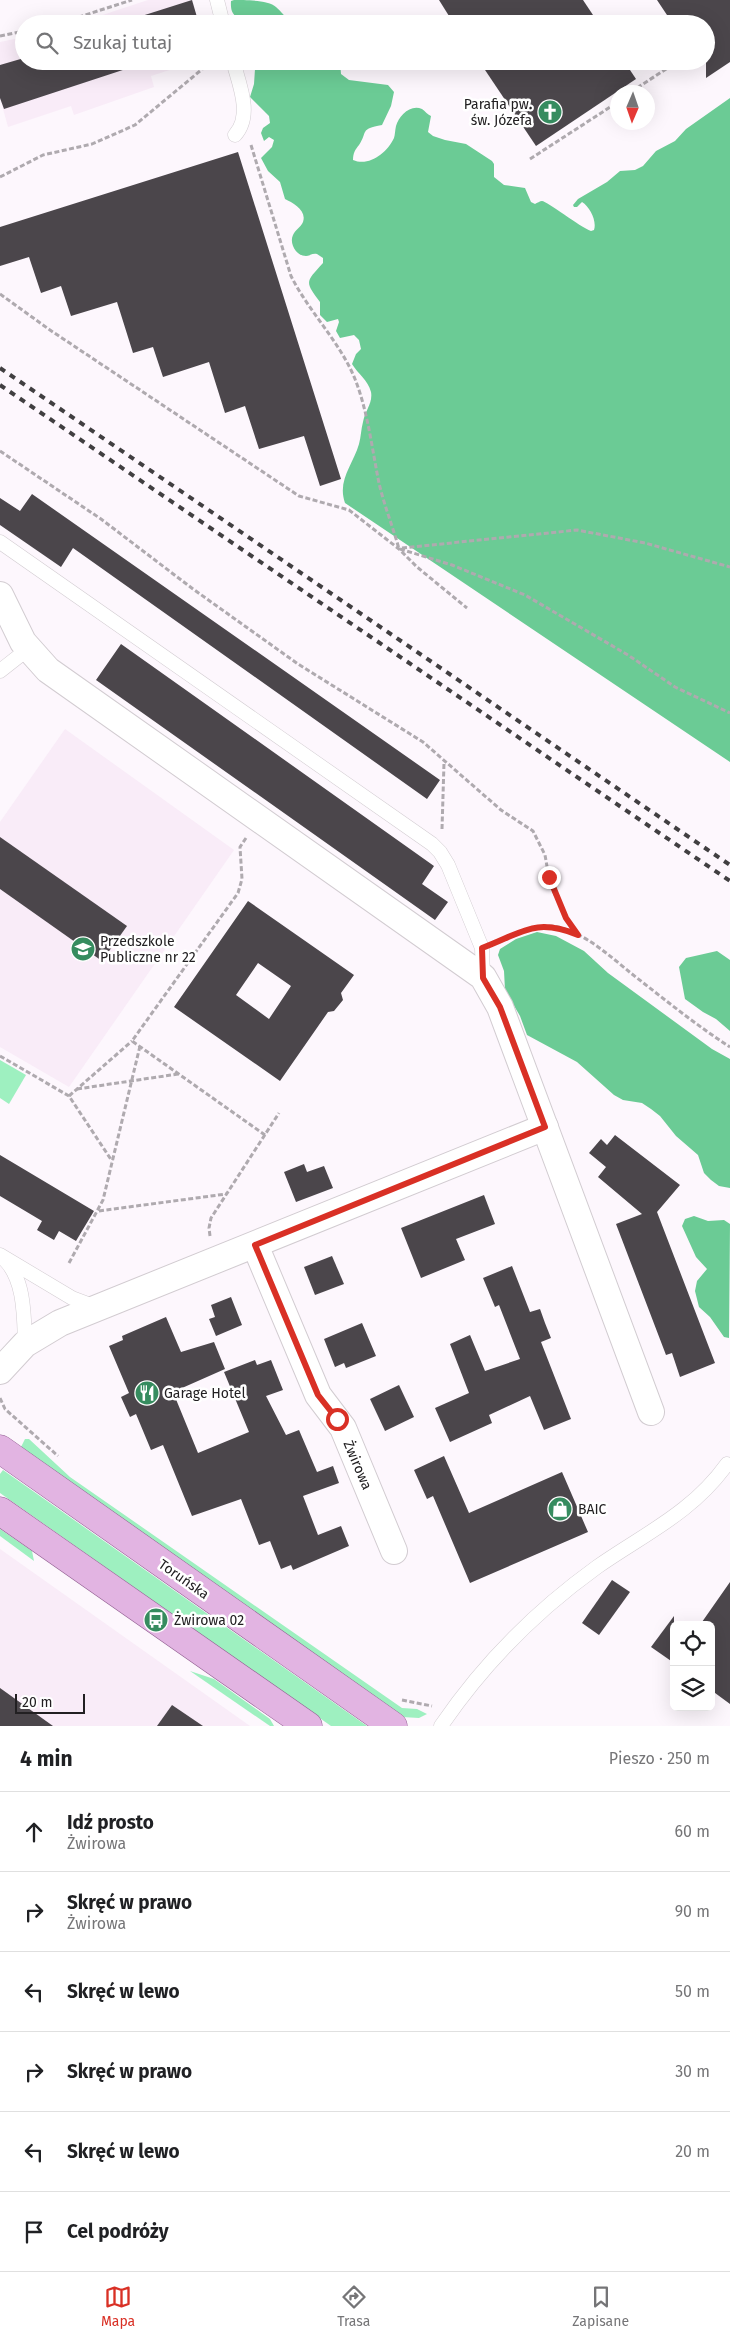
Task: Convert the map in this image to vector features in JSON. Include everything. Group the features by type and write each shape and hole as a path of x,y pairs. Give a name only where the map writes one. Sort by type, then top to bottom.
{"main road":[{"name":"Toruńska","path":"0,1449 393,1726"},
{"path":"0,1511 305,1725"}],"street":[{"path":"0,595 13,625 28,649 48,670 483,978 500,1007 651,1412"},
{"path":"0,1371 26,1344 60,1323 545,1127"},
{"name":"Żwirowa","path":"255,1245 318,1395 343,1428 394,1551"}],"lane":[{"path":"217,0 221,15"},
{"path":"235,70 242,94 244,115 239,131"},
{"path":"0,542 440,852 448,865 482,948 483,978"},
{"path":"0,671 28,649"},
{"path":"0,1255 72,1298 97,1307"},
{"path":"0,1255 7,1261 20,1291 26,1344"},
{"path":"441,1726 473,1684 508,1644 552,1600 598,1566 681,1513 714,1482 727,1464"}],"path":[{"path":"83,15 132,0"},
{"path":"0,36 15,34"},
{"path":"0,177 43,155 92,144 135,125 201,70"},
{"path":"642,85 666,70"},
{"path":"530,159 610,107"},
{"path":"239,131 248,138 291,276 300,293 350,367 356,381 370,433 380,486 399,549"},
{"path":"0,294 50,330 299,496 349,510 399,549 417,567 467,608"},
{"path":"0,457 2,452 101,519 193,589 282,652 423,742 501,810 533,831 545,855 550,884 566,918 578,935"},
{"path":"399,549 577,530 645,543 730,567"},
{"path":"399,549 452,565 525,595 628,655 675,687 730,713"},
{"path":"440,852 444,762"},
{"path":"69,1096 132,1041 238,893 242,879 240,847 259,819"},
{"path":"482,948 524,930 541,926 558,927 578,935 608,954 708,1033 730,1047"},
{"path":"132,1041 264,1134"},
{"path":"69,1263 98,1211 140,1046"},
{"path":"0,1056 69,1096 112,1162"},
{"path":"77,1089 178,1074"},
{"path":"214,1261 208,1228 211,1218 279,1113"},
{"path":"98,1211 227,1193"}],"shaded area":[{"path":"148,0 192,0 196,15 102,15"},
{"path":"15,39 15,70 170,70 151,76 154,87 74,115 71,106 8,127 0,98 0,42"},
{"name":"Przedszkole Publiczne nr 22","path":"65,729 234,850 69,1087 0,1047 0,822"},
{"path":"0,1549 250,1726 0,1726"}],"green space":[{"path":"231,1 268,3 276,7 284,15 235,15 231,10"},
{"path":"255,70 341,70 341,74 349,80 388,85 394,92 391,106 382,125 370,128 365,132 362,141 354,152 353,160 365,162 377,157 391,144 396,126 402,115 413,108 422,109 431,116 428,132 433,136 466,144 492,161 494,164 494,177 504,185 525,188 531,202 535,204 541,201 545,202 591,231 594,230 595,226 592,214 582,202 577,207 574,207 573,205 578,199 607,182 620,171 635,170 643,166 656,151 675,141 686,129 730,98 730,762 345,503 343,495 344,480 359,444 362,425 371,400 371,392 368,384 352,364 356,354 361,349 359,340 354,335 340,338 336,331 338,319 327,322 320,315 320,302 309,285 310,278 323,263 323,258 317,254 307,256 299,254 294,248 292,242 293,235 304,218 298,208 285,199 280,182 268,171 261,158 272,147 274,140 269,137 264,141 261,133 263,128 270,123 269,116 250,97 254,84"},
{"path":"537,932 556,936 584,951 608,973 712,1049 730,1059 730,1188 719,1186 704,1173 698,1155 676,1136 660,1116 651,1109 642,1103 623,1100 614,1095 577,1062 527,1035 520,1016 505,990 504,971 498,955 500,949 516,939"},
{"path":"717,951 730,960 730,1031 716,1019 685,999 679,967 686,958"},
{"path":"0,1060 26,1075 9,1104 0,1098"},
{"path":"694,1216 708,1221 724,1220 730,1224 729,1338 724,1337 710,1317 699,1307 695,1291 697,1281 707,1269 696,1257 682,1226 685,1219"},
{"path":"25,1439 29,1439 70,1477 402,1708 417,1709 427,1714 419,1718 402,1717 21,1447"},
{"path":"3,1470 367,1726 331,1726 0,1493 0,1474"},
{"path":"0,1529 32,1551 34,1561 0,1536"},
{"path":"190,1671 214,1679 270,1719 274,1726 270,1726"}],"building":[{"path":"192,0 196,15 145,15"},
{"path":"439,0 583,0 593,15 448,15"},
{"path":"657,0 730,0 730,62 706,78 706,70 715,70 715,15 667,15"},
{"path":"15,61 15,70 123,70 4,109 0,98 0,65"},
{"name":"Parafia pw. św. Józefa","path":"485,70 630,70 636,79 627,85 610,85 610,96 536,146"},
{"path":"238,152 341,479 320,486 304,436 259,449 245,406 225,413 209,362 163,377 153,347 133,353 117,302 71,316 61,286 41,293 29,257 0,266 0,227"},
{"path":"32,494 440,780 427,799 73,548 61,567 0,525 0,498 20,511"},
{"path":"121,644 434,866 422,884 448,902 435,920 96,680"},
{"path":"0,837 127,926 102,961 0,889"},
{"path":"248,901 354,975 341,993 343,1000 334,1011 328,1012 280,1081 174,1007","holes":["258,963 291,986 269,1019 236,995"]},
{"path":"615,1135 680,1185 657,1212 715,1363 680,1377 672,1353 666,1355 616,1224 642,1214 598,1177 606,1167 589,1153 601,1139 607,1145"},
{"path":"0,1155 94,1211 76,1241 59,1231 54,1240 37,1230 42,1221 0,1196"},
{"path":"304,1164 307,1172 324,1166 333,1188 296,1202 284,1172"},
{"path":"484,1195 495,1224 456,1239 465,1260 421,1278 401,1228"},
{"path":"332,1256 344,1284 315,1295 304,1267"},
{"path":"512,1266 530,1312 540,1309 551,1338 541,1342 571,1419 544,1430 530,1396 489,1415 492,1423 450,1442 435,1408 469,1393 450,1344 470,1335 485,1371 520,1359 499,1305 495,1307 483,1278"},
{"path":"231,1297 242,1325 216,1336 209,1319 215,1317 211,1305"},
{"path":"166,1317 181,1352 214,1342 225,1369 173,1392 198,1453 249,1432 224,1372 255,1360 257,1365 271,1360 283,1390 266,1396 286,1435 299,1430 317,1472 333,1466 339,1483 303,1496 318,1535 341,1526 349,1546 293,1570 291,1565 281,1569 270,1541 259,1545 241,1499 192,1516 163,1445 151,1450 136,1414 130,1417 121,1397 129,1393 109,1346 123,1340 122,1336"},
{"path":"362,1323 376,1356 346,1368 344,1363 335,1367 324,1339"},
{"path":"399,1385 414,1417 385,1431 370,1399"},
{"path":"444,1456 469,1513 562,1472 588,1532 470,1583 433,1496 427,1499 414,1470"},
{"path":"612,1580 630,1592 599,1635 582,1623"},
{"path":"730,1582 730,1704 715,1693 715,1621 703,1621"},
{"path":"670,1621 670,1660 651,1647"},
{"path":"0,1688 53,1726 0,1726"},
{"path":"172,1705 203,1726 157,1726"}],"railway":[{"path":"0,368 730,865"},
{"path":"0,385 730,881"}],"place":[{"name":"Parafia pw. św. Józefa","path":"550,112"},
{"name":"Przedszkole Publiczne nr 22","path":"83,949"},
{"name":"Garage Hotel","path":"147,1393"},
{"name":"BAIC","path":"560,1509"},
{"name":"Żwirowa 02","path":"156,1620"}],"route":[{"path":"337,1419 318,1395 255,1245 545,1127 500,1007 483,978 482,948 505,940 524,930 541,926 558,927 578,935 566,918 550,884 549,877"}]}
